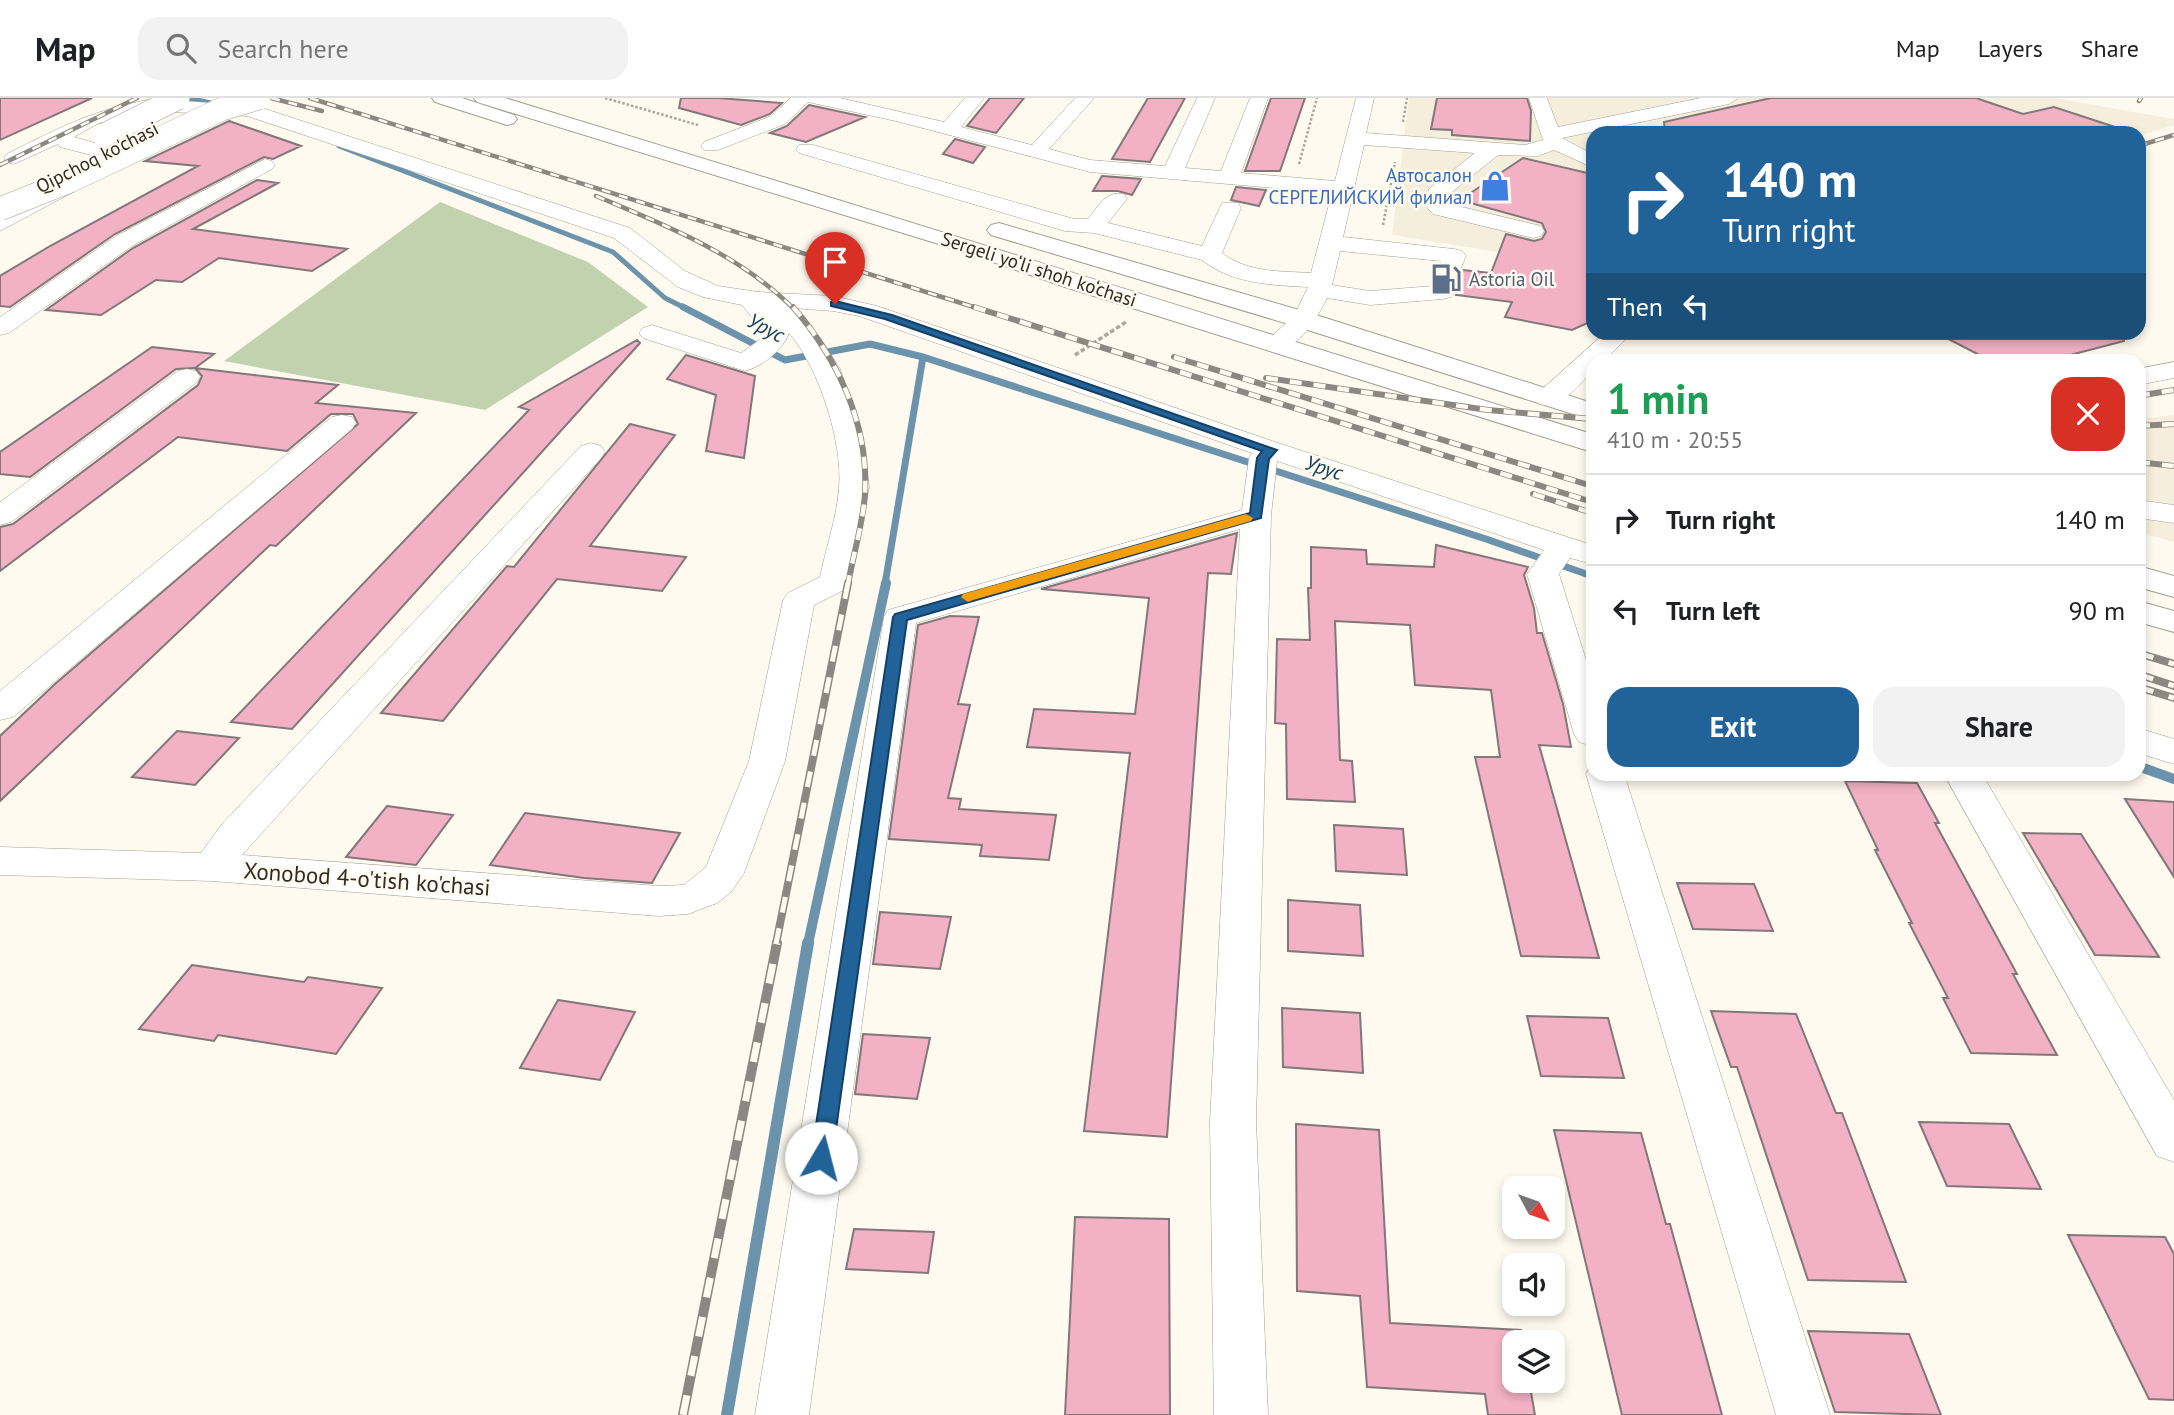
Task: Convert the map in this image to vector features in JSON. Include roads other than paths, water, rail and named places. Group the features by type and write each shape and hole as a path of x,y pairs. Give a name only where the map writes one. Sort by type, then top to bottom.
{"main road":[{"name":"Qipchoq ko'chasi","path":"10,171 178,98"},
{"name":"Qipchoq ko'chasi","path":"0,208 211,98"},
{"path":"442,98 654,167 870,232 1074,282"},
{"name":"Sergeli yo‘li shoh ko‘chasi","path":"484,98 963,244 1074,282 1586,441"},
{"path":"549,98 870,193"},
{"path":"0,208 70,181 222,108 246,106"},
{"name":"Sergeli yo‘li shoh ko‘chasi","path":"977,224 1304,320 1586,409"},
{"path":"2146,578 2174,587"},
{"path":"2146,613 2174,622"}],"street":[{"path":"10,171 110,98"},
{"path":"711,146 778,120 802,98"},
{"path":"813,98 898,116 1090,166 1343,188"},
{"path":"898,116 916,98"},
{"path":"948,130 975,98"},
{"path":"1036,152 1084,98"},
{"path":"1172,174 1206,98"},
{"path":"1228,179 1259,98"},
{"path":"1276,344 1304,320 1320,285 1365,98"},
{"path":"1538,98 1553,139 1586,158"},
{"path":"1609,126 1729,98"},
{"name":"Qipchoq ko'chasi","path":"10,171 68,132 98,117 141,106 246,106 622,233 636,240 691,285 727,296 823,302 869,311 1046,373 1265,461 1578,550"},
{"path":"1355,138 1538,150 1553,139 1586,131"},
{"path":"0,224 108,167 114,157 102,150 70,145 64,139 68,132"},
{"path":"1494,148 1437,194 1436,205 1441,209 1533,231"},
{"path":"10,171 56,149 102,150"},
{"path":"806,149 1073,226 1094,226 1210,255 1217,262 1234,270 1320,285 1370,298 1443,292 1454,256 1331,243"},
{"path":"0,328 124,241 265,165"},
{"path":"1094,226 1116,199"},
{"path":"1210,255 1230,208"},
{"path":"652,333 746,363 773,342 777,331 761,299"},
{"name":"Xonobod 4-o'tish ko'chasi","path":"0,861 212,867 682,902 707,890 724,873 767,761 799,600 835,582 854,487 848,434 819,356 761,299"},
{"path":"1603,354 1615,340"},
{"path":"2146,375 2174,370"},
{"path":"0,516 187,377"},
{"path":"1549,398 1582,381"},
{"path":"0,709 342,423"},
{"path":"212,867 236,834 590,452"},
{"path":"1241,1415 1233,1122 1256,515 1265,461"},
{"path":"2146,510 2174,514"},
{"path":"782,1415 900,617 1256,515"},
{"path":"1578,550 1543,574 1586,714"},
{"path":"2146,743 2174,752"},
{"path":"1607,781 1803,1415"},
{"path":"1967,781 2174,1142"}],"waterway":[{"name":"Урус","path":"189,98 219,105"},
{"name":"Урус","path":"339,146 613,252 665,298 683,307"},
{"name":"Урус","path":"683,307 687,309"},
{"name":"Урус","path":"683,307 785,360 870,344 923,357"},
{"path":"885,584 923,357"},
{"name":"Урус","path":"923,357 1586,574"},
{"path":"808,944 886,583"},
{"name":"Урус","path":"2146,769 2174,779"},
{"path":"727,1415 808,943"}],"railway":[{"path":"0,165 137,98"},
{"path":"271,98 322,111"},
{"path":"310,98 980,309"},
{"path":"2146,144 2174,135"},
{"path":"596,196 675,230 726,257 750,272 794,309"},
{"path":"793,307 824,348 837,371 856,418 862,443 865,468 864,505 848,584"},
{"path":"974,307 1586,500"},
{"path":"1174,357 1586,484"},
{"path":"1266,378 1488,410 1586,418"},
{"path":"2146,395 2174,390"},
{"path":"2146,426 2174,424"},
{"path":"2146,463 2174,466"},
{"path":"1533,494 1586,511"},
{"path":"776,944 848,583"},
{"path":"2146,655 2174,664"},
{"path":"2146,677 2174,686"},
{"path":"2146,689 2174,698"},
{"path":"683,1415 777,943"}],"place":[{"name":"Автосалон СЕРГЕЛИЙСКИЙ филиал","path":"1495,186"},
{"name":"Astoria Oil","path":"1446,279"}]}
